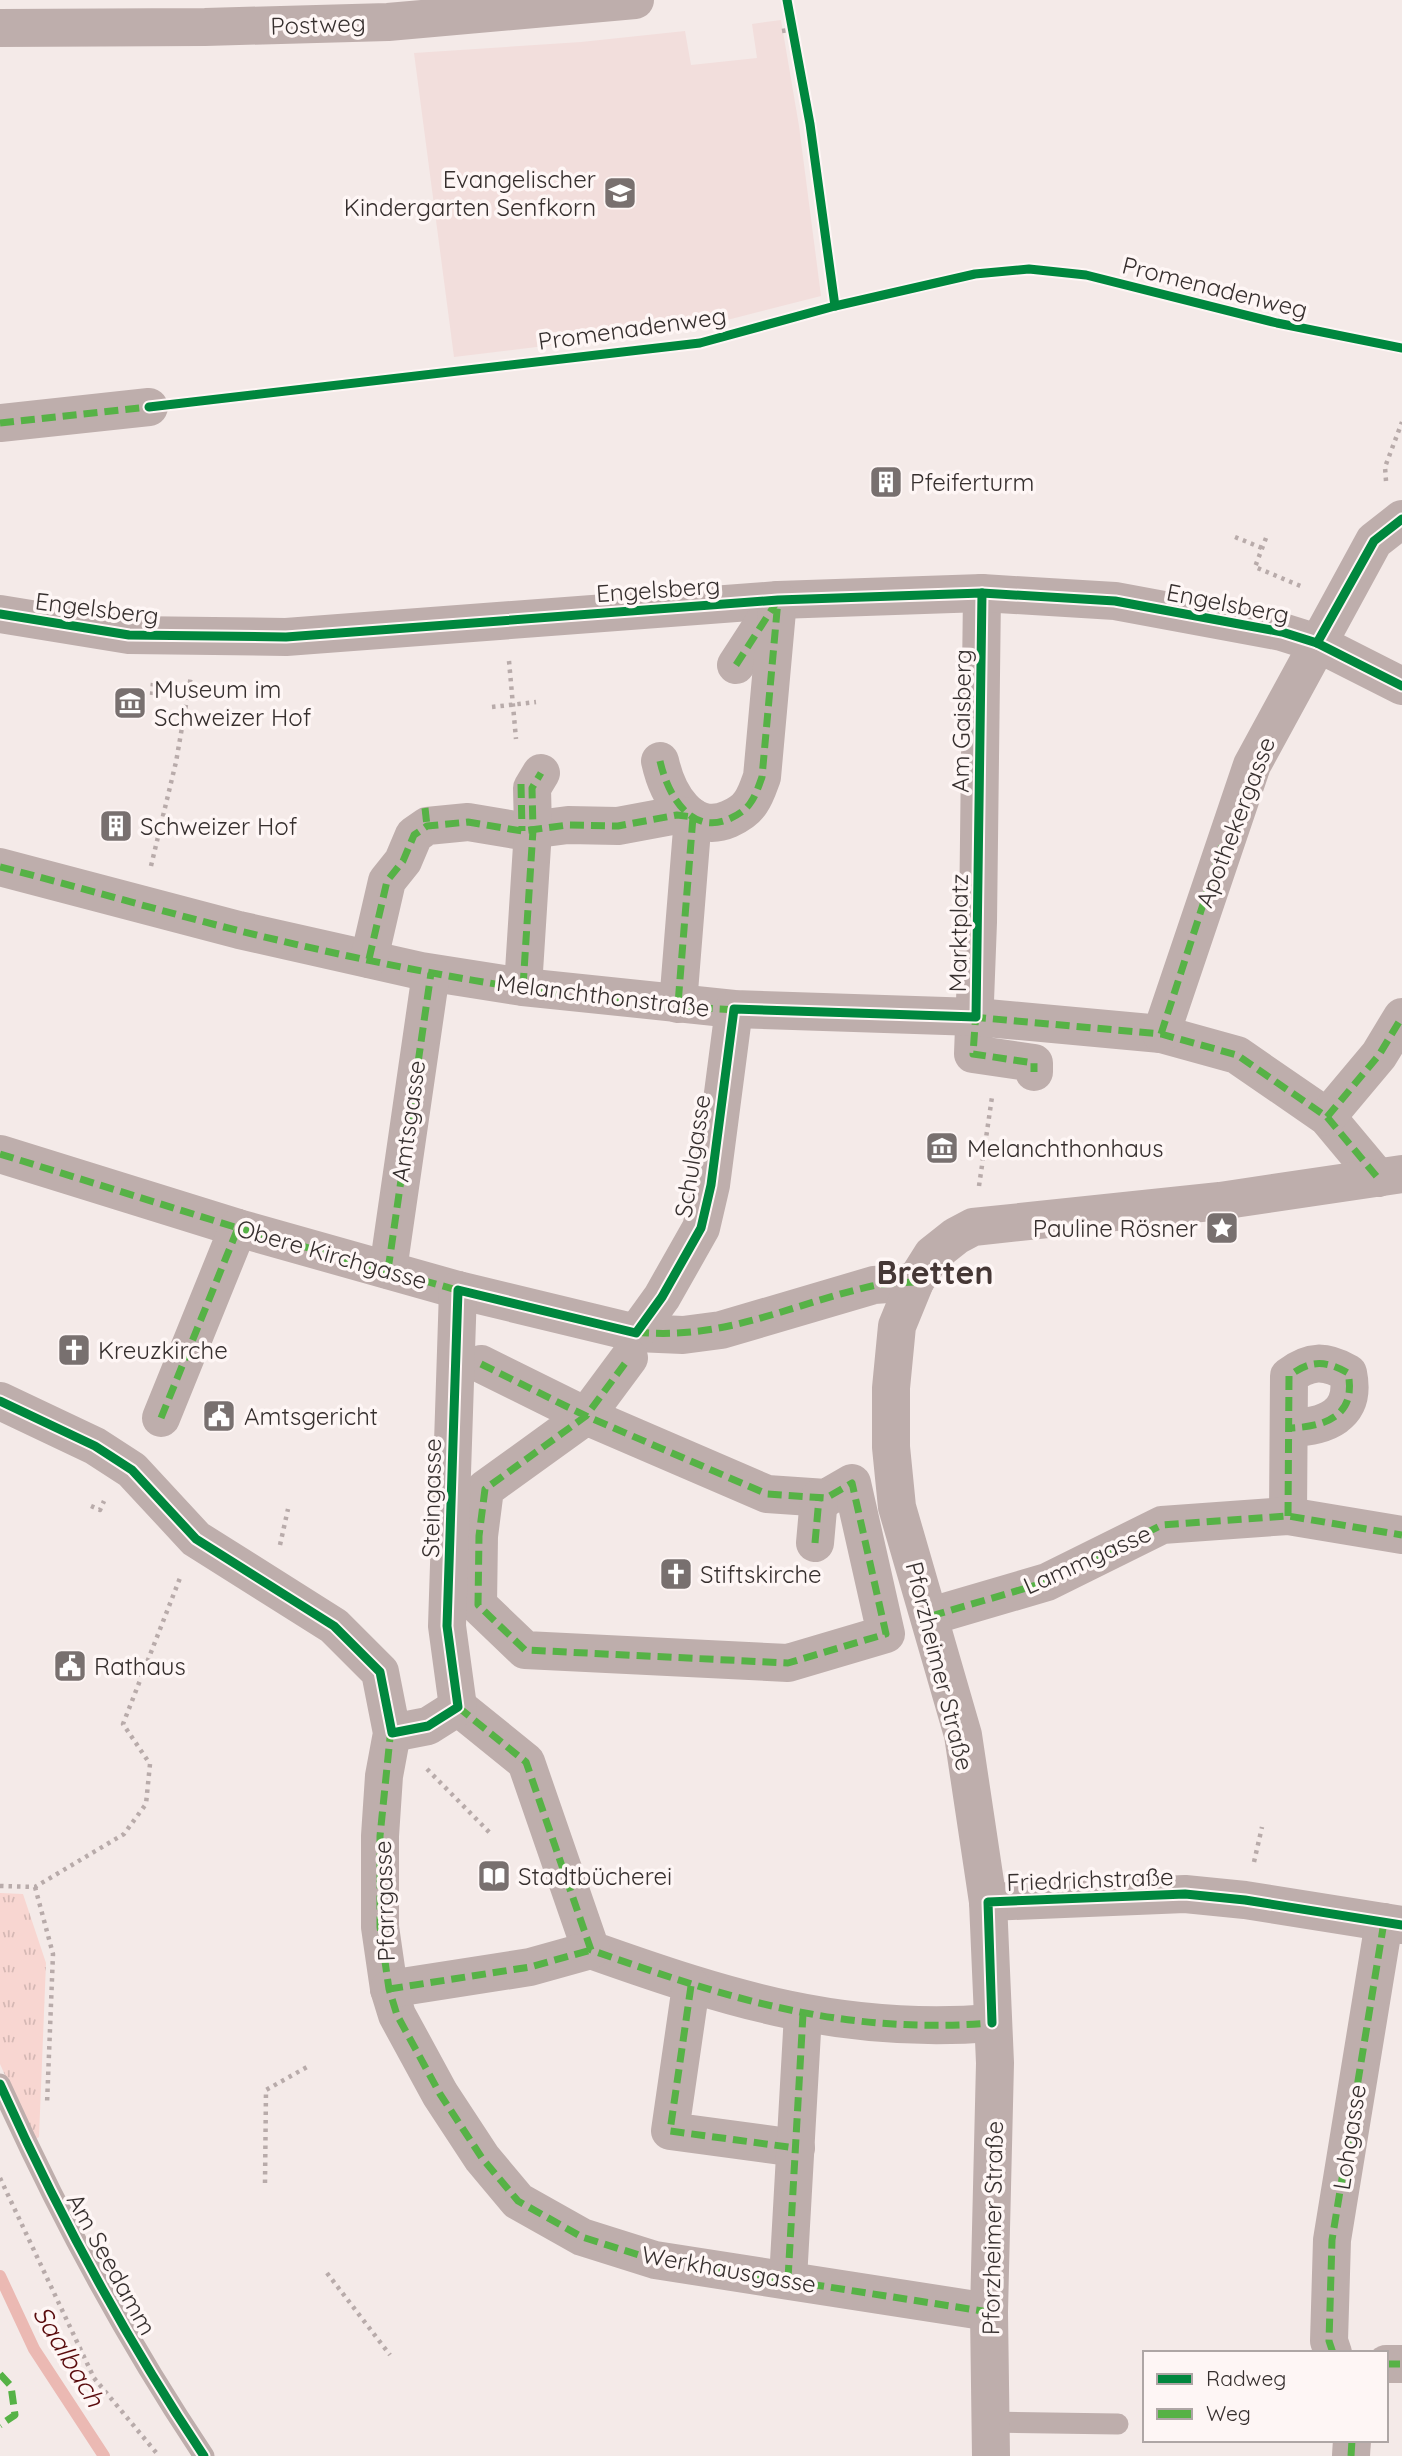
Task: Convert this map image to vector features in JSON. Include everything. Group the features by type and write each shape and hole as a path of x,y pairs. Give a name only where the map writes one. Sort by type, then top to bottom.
{"street":[{"name":"Postweg","path":"0,28 205,27 388,22 532,5 635,0"},
{"path":"0,423 149,407"},
{"name":"Apothekergasse","path":"1161,1034 1222,846 1252,765 1374,541 1402,519"},
{"name":"Engelsberg","path":"0,614 129,635 286,637 504,618 778,600 982,593 1115,601 1282,632 1317,643 1402,686"},
{"name":"Am Gaisberg","path":"979,850 982,593"},
{"path":"736,665 778,600"},
{"path":"369,959 387,881 403,861 414,835 426,817 528,831 568,825 618,826 677,815 720,823 738,815 751,803 762,777 778,600"},
{"path":"660,761 674,800 693,817"},
{"path":"523,987 531,778"},
{"path":"678,1004 693,817"},
{"name":"Marktplatz","path":"979,850 973,1054 1034,1063 1034,1072"},
{"name":"Melanchthonstraße","path":"0,867 239,930 431,973 523,987 734,1009 976,1017 1161,1034 1237,1055 1327,1118 1390,1176"},
{"name":"Amtsgasse","path":"388,1270 431,973"},
{"name":"Schulgasse","path":"734,1009 711,1185 701,1228 633,1345 586,1416 485,1489 479,1536 478,1605 525,1650 788,1663 886,1634 852,1483 819,1498"},
{"path":"1327,1118 1378,1055 1402,1017"},
{"name":"Obere Kirchgasse","path":"0,1154 239,1228 458,1290 633,1345 721,1330 874,1285 915,1282"},
{"name":"Pforzheimer Straße","path":"991,2439 989,2312 995,2063 988,1902 963,1735 931,1616 897,1507 891,1447 891,1388 897,1326 915,1282 932,1255 956,1236 973,1227 1248,1197 1390,1176"},
{"path":"161,1418 239,1228"},
{"name":"Steingasse","path":"458,1290 447,1626 458,1707"},
{"path":"481,1364 586,1416 767,1494 819,1498 815,1543"},
{"path":"0,1401 95,1446 132,1471 196,1539 334,1626 380,1672 392,1733 428,1726 458,1707 526,1762 591,1950 691,1986 803,2014 864,2024 992,2023"},
{"path":"1288,1516 1289,1428"},
{"name":"Lammgasse","path":"931,1616 1047,1582 1163,1525 1288,1516 1402,1535"},
{"name":"Pfarrgasse","path":"392,1733 384,1776 380,1836 380,1927 389,1989 530,1967 591,1950"},
{"name":"Friedrichstraße","path":"988,1902 1185,1895 1245,1900 1393,1923"},
{"name":"Lohgasse","path":"1332,2351 1329,2341 1332,2240 1393,1923"},
{"path":"691,1986 670,2131 796,2148"},
{"name":"Werkhausgasse","path":"389,1989 397,2015 440,2094 482,2158 518,2201 582,2237 655,2260 989,2312"},
{"path":"788,2279 803,2014"}],"lane":[{"name":"Am Seedamm","path":"0,2084 35,2162 152,2376 204,2456"},
{"path":"991,2439 1118,2424"}],"path":[{"path":"787,0 794,29 835,306"},
{"path":"782,31 794,29"},
{"path":"1385,482 1385,467 1402,422"},
{"path":"1235,537 1262,548"},
{"path":"1266,538 1255,567 1312,590"},
{"path":"504,618 517,741"},
{"path":"141,902 176,762 190,687 153,682 152,695"},
{"path":"492,707 536,702"},
{"path":"978,1195 985,1145"},
{"path":"0,1886 35,1887 124,1834 146,1804 150,1764 123,1724 160,1623 196,1539"},
{"path":"392,1733 491,1833"},
{"path":"35,1887 53,1954 46,2135 35,2162"},
{"path":"265,2183 266,2090 307,2067"},
{"path":"0,2178 93,2378 159,2456"},
{"path":"327,2273 390,2355"}],"shaded area":[{"name":"Evangelischer Kindergarten Senfkorn","path":"781,20 799,126 821,296 700,327 454,357 414,53 581,42 685,31 691,65 757,58 752,24"}],"green space":[{"path":"0,1893 23,1894 46,1963 39,2137 34,2140 0,2064"}],"waterway":[{"name":"Saalbach","path":"0,2276 34,2349 104,2456"}],"marked path":[{"path":"0,423 149,407"},
{"path":"660,761 668,786 682,808 692,817 715,823 736,816 749,805 762,777 778,600"},
{"path":"736,665 776,603"},
{"path":"523,987 533,830 532,788 541,773"},
{"path":"521,784 522,831"},
{"path":"425,808 427,826"},
{"path":"369,959 387,881 403,861 414,835 427,826 468,822 522,831 568,825 618,826 677,815 693,817 678,1004"},
{"path":"1161,1034 1222,846"},
{"path":"0,867 240,931 426,972 615,1000 741,1010"},
{"path":"388,1270 431,973"},
{"path":"976,1011 973,1054 1034,1063 1034,1072"},
{"path":"972,1017 1161,1034 1237,1055 1327,1117 1378,1178"},
{"path":"1327,1117 1379,1055 1402,1017"},
{"path":"0,1154 238,1228 464,1292"},
{"path":"161,1418 238,1228"},
{"path":"635,1332 698,1331 727,1326 872,1286 915,1282"},
{"path":"481,1364 586,1416 767,1494 826,1498 852,1483 886,1634 788,1663 525,1650 478,1605 479,1536 485,1489 586,1416 629,1358"},
{"path":"1288,1516 1289,1376 1304,1367 1318,1364 1332,1366 1348,1373 1350,1388 1343,1409 1335,1416 1315,1425 1289,1428"},
{"path":"815,1543 819,1498"},
{"path":"931,1616 1047,1582 1162,1525 1288,1516 1402,1535"},
{"path":"458,1707 526,1762 591,1950 739,1998 836,2018 886,2024 992,2023"},
{"path":"391,1728 380,1836 380,1927 389,1989 397,2015 440,2094 482,2158 518,2201 582,2237 655,2260 989,2312"},
{"path":"1332,2351 1329,2341 1332,2240 1384,1922"},
{"path":"389,1989 530,1967 591,1950"},
{"path":"691,1986 670,2131 796,2148"},
{"path":"788,2279 803,2014"},
{"path":"1388,2364 1402,2364"},
{"path":"0,2374 11,2386 15,2415 0,2425"},
{"path":"1351,2456 1352,2442"}],"cycle path":[{"path":"787,0 810,124 835,306"},
{"name":"Promenadenweg","path":"149,407 700,343 835,306 975,274 1029,269 1086,275 1277,323 1402,348"},
{"path":"1317,643 1374,541 1402,519"},
{"path":"0,614 129,635 286,637 778,600 982,593 1115,601 1282,632 1317,643 1402,686"},
{"path":"0,1401 95,1446 132,1470 196,1539 334,1626 380,1672 392,1733 428,1726 458,1707 447,1626 458,1290 636,1333 662,1297 701,1228 711,1185 734,1009 976,1017 982,593"},
{"path":"992,2023 988,1902 1185,1894 1245,1900 1402,1925"},
{"path":"0,2084 45,2180 94,2274 147,2366 204,2456"}],"place":[{"name":"Evangelischer Kindergarten Senfkorn","path":"620,193"},
{"name":"Pfeiferturm","path":"886,482"},
{"name":"Museum im Schweizer Hof","path":"130,703"},
{"name":"Schweizer Hof","path":"116,826"},
{"name":"Melanchthonhaus","path":"942,1148"},
{"name":"Pauline Rösner","path":"1222,1228"},
{"name":"Kreuzkirche","path":"74,1350"},
{"name":"Amtsgericht","path":"219,1416"},
{"name":"Stiftskirche","path":"676,1574"},
{"name":"Rathaus","path":"70,1666"},
{"name":"Stadtbücherei","path":"494,1876"}],"district":[{"name":"Bretten","path":"935,1272"}]}
